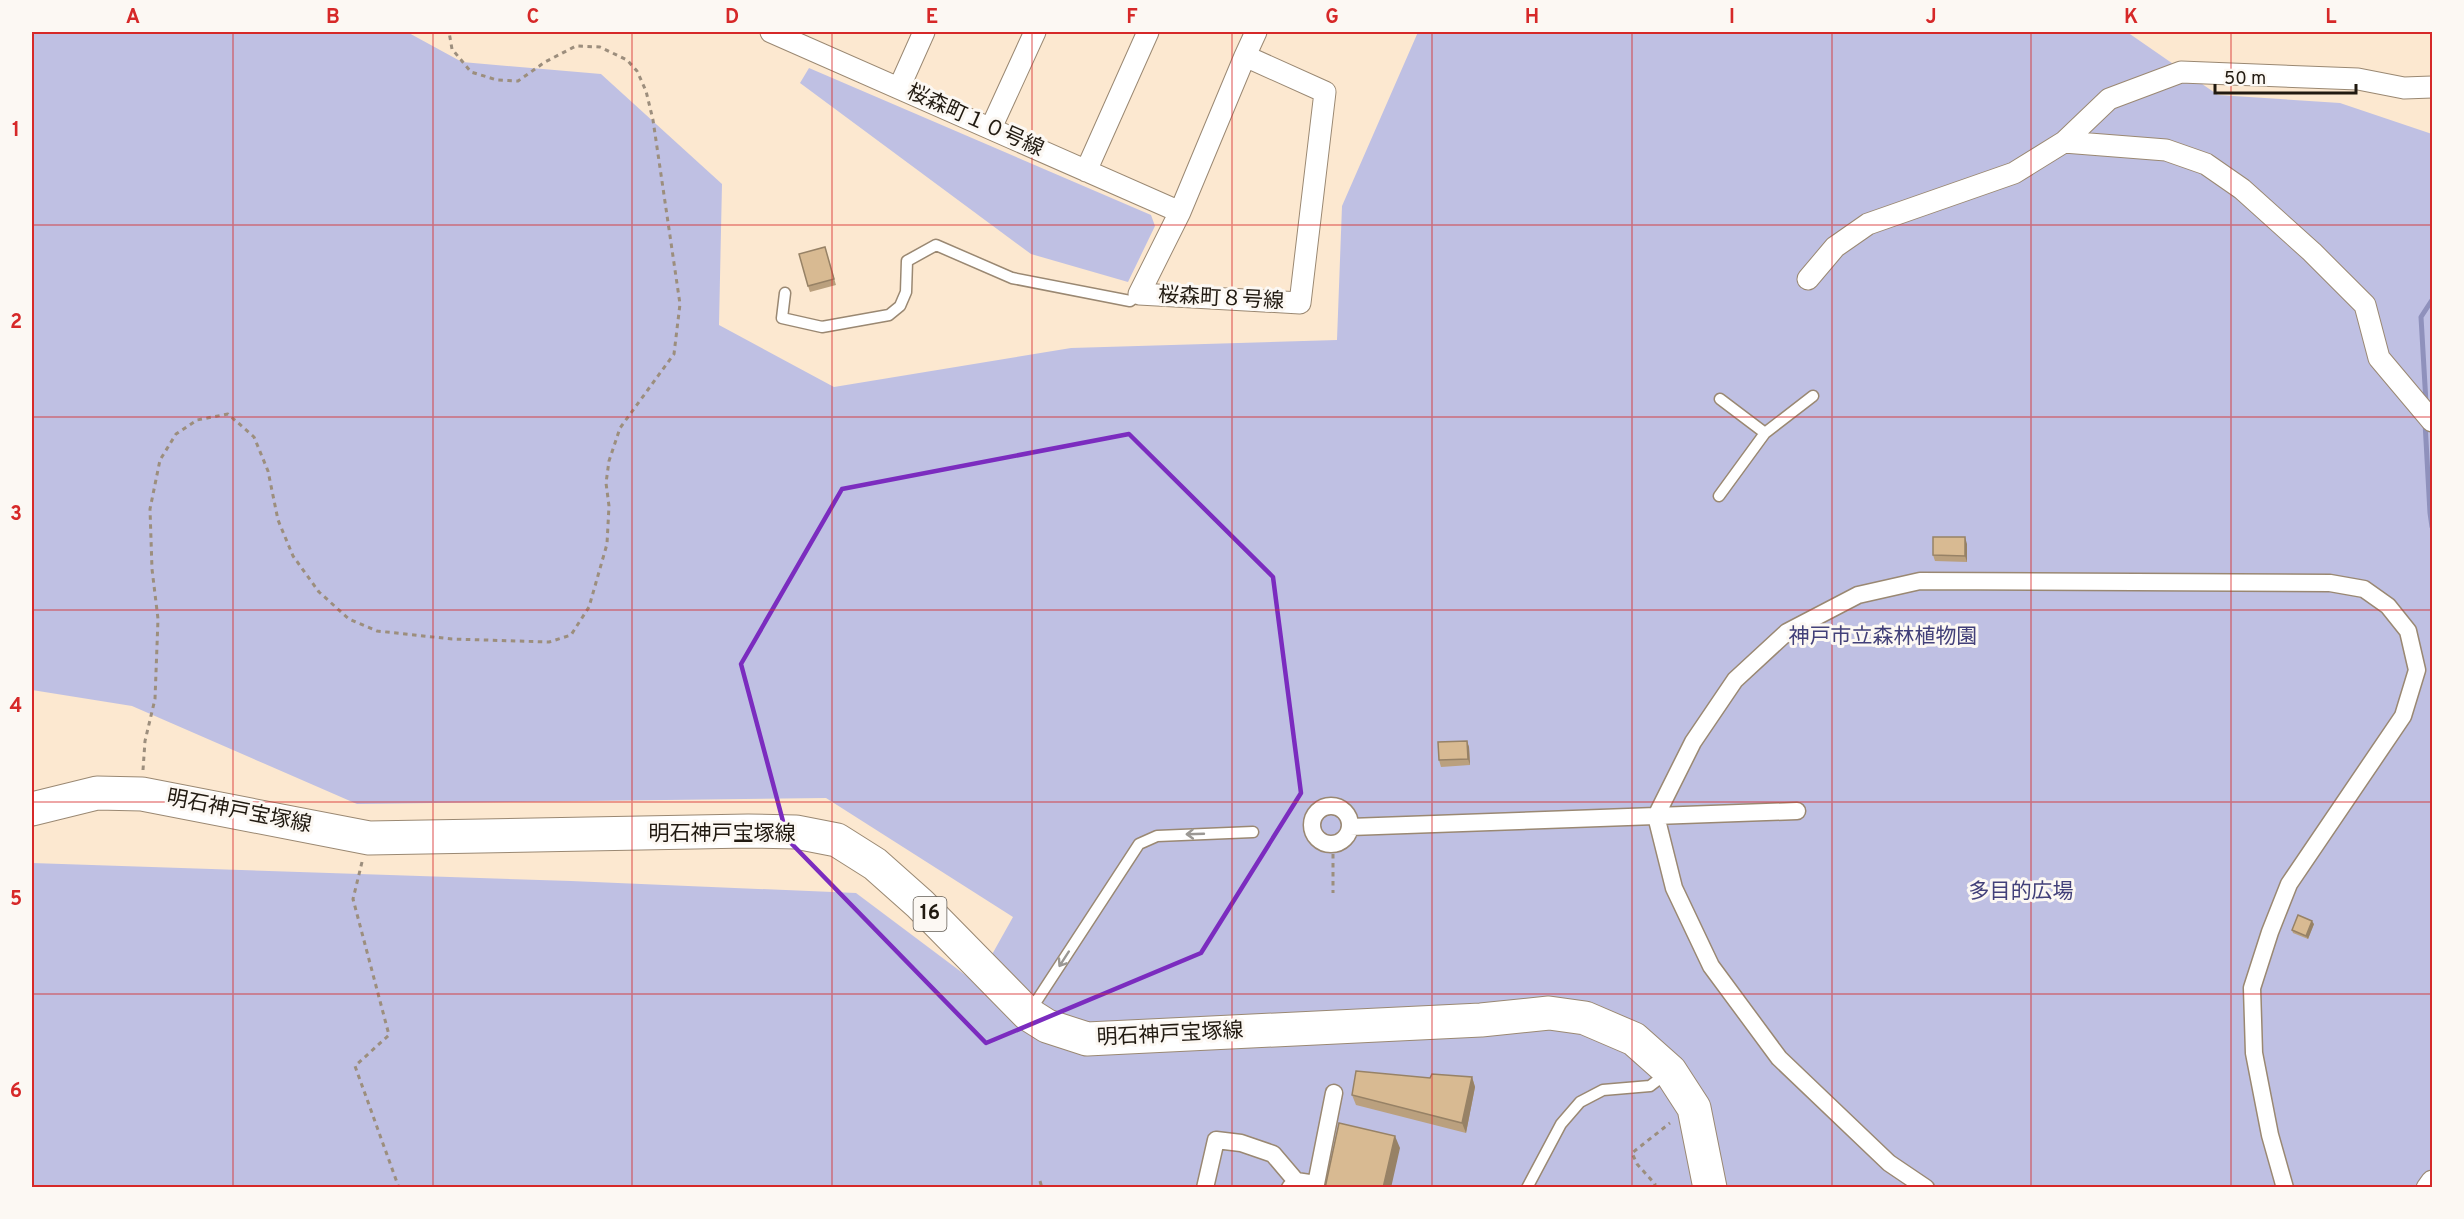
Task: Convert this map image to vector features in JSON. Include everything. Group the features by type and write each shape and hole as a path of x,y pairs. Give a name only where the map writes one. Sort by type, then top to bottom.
{"main road":[{"name":"明石神戸宝塚線","path":"32,809 97,793 142,794 369,838 748,831 796,832 837,840 875,864 920,904 1028,1014 1047,1026 1087,1039 1481,1020 1549,1013 1585,1018 1634,1039 1670,1071 1695,1108 1710,1188"}],"street":[{"name":"桜森町１０号線","path":"771,32 807,39 899,88 1180,212"},
{"path":"899,88 924,32"},
{"path":"991,128 1035,32"},
{"path":"1086,171 1148,32"},
{"name":"桜森町８号線","path":"1245,56 1325,92 1300,303 1139,294 1180,212 1245,56 1256,32"},
{"path":"1808,279 1835,247 1868,224 2014,174 2064,142 2109,99 2181,72 2358,79 2404,88 2433,87"},
{"path":"2064,142 2166,150 2206,164 2242,189 2365,304 2379,358 2433,421"},
{"path":"1926,1188 1889,1163 1779,1058 1711,966 1674,888 1656,816 1694,742 1735,680 1787,632 1858,595 1920,581 2330,583 2364,589 2388,606 2408,631 2417,670 2403,716 2289,885 2270,932 2252,988 2254,1053 2270,1135 2285,1188"},
{"path":"1327,806 1339,807 1348,815 1350,826 1345,839 1333,845 1321,842 1313,834 1311,822 1316,811 1327,806"},
{"path":"1350,826 1797,811"},
{"path":"1205,1188 1216,1140 1242,1143 1273,1154 1293,1184 1316,1184 1334,1093"},
{"path":"2427,1188 2433,1181"}],"lane":[{"path":"785,293 782,318 822,327 889,315 900,306 906,292 907,261 936,245 1012,278 1130,302 1139,294"},
{"path":"1719,496 1766,434 1813,396"},
{"path":"1720,399 1766,434"},
{"path":"1028,1014 1140,844 1157,836 1253,832"},
{"path":"1527,1188 1561,1124 1580,1102 1603,1090 1650,1086 1670,1071"}],"path":[{"path":"142,794 145,741 154,699 158,619 152,568 150,509 160,460 176,434 197,420 228,414 254,437 268,471 278,520 293,556 319,592 349,619 377,631 452,639 549,642 571,635 589,607 607,544 609,506 606,483 613,450 620,428 674,354 680,304 653,120 646,91 637,71 627,60 600,47 576,46 545,62 518,81 497,80 471,72 452,49 449,32"},
{"path":"369,838 353,899 389,1035 355,1066 399,1188"},
{"path":"1333,845 1333,893"},
{"path":"1654,1188 1655,1184 1636,1164 1632,1153 1671,1122"},
{"path":"1040,1181 1042,1188"}],"highlighted area":[{"path":"1129,434 1273,577 1301,793 1201,953 986,1043 788,840 741,664 842,489"}],"green space":[{"path":"32,32 407,32 462,62 601,74 722,184 719,325 834,387 1071,348 1337,340 1342,206 1418,32 2127,32 2218,95 2340,103 2432,134 2432,1187 32,1187 32,863 856,893 976,983 1013,917 826,798 357,804 132,706 32,690"},
{"path":"809,68 1151,215 1155,226 1128,282 1031,254 800,83"}],"building":[{"path":"825,247 834,279 808,286 799,254"},
{"path":"1933,537 1965,537 1965,556 1933,555"},
{"path":"1467,741 1468,759 1439,760 1438,742"},
{"path":"2298,915 2312,921 2306,936 2292,930"},
{"path":"1356,1071 1430,1078 1432,1074 1472,1077 1462,1123 1352,1095"},
{"path":"1339,1123 1395,1136 1383,1188 1325,1188"}],"waterway":[{"path":"2426,403 2421,317 2432,300"},
{"path":"2425,422 2432,527"}],"park label":[{"name":"神戸市立森林植物園","path":"1883,637"},
{"name":"多目的広場","path":"2021,892"}]}
